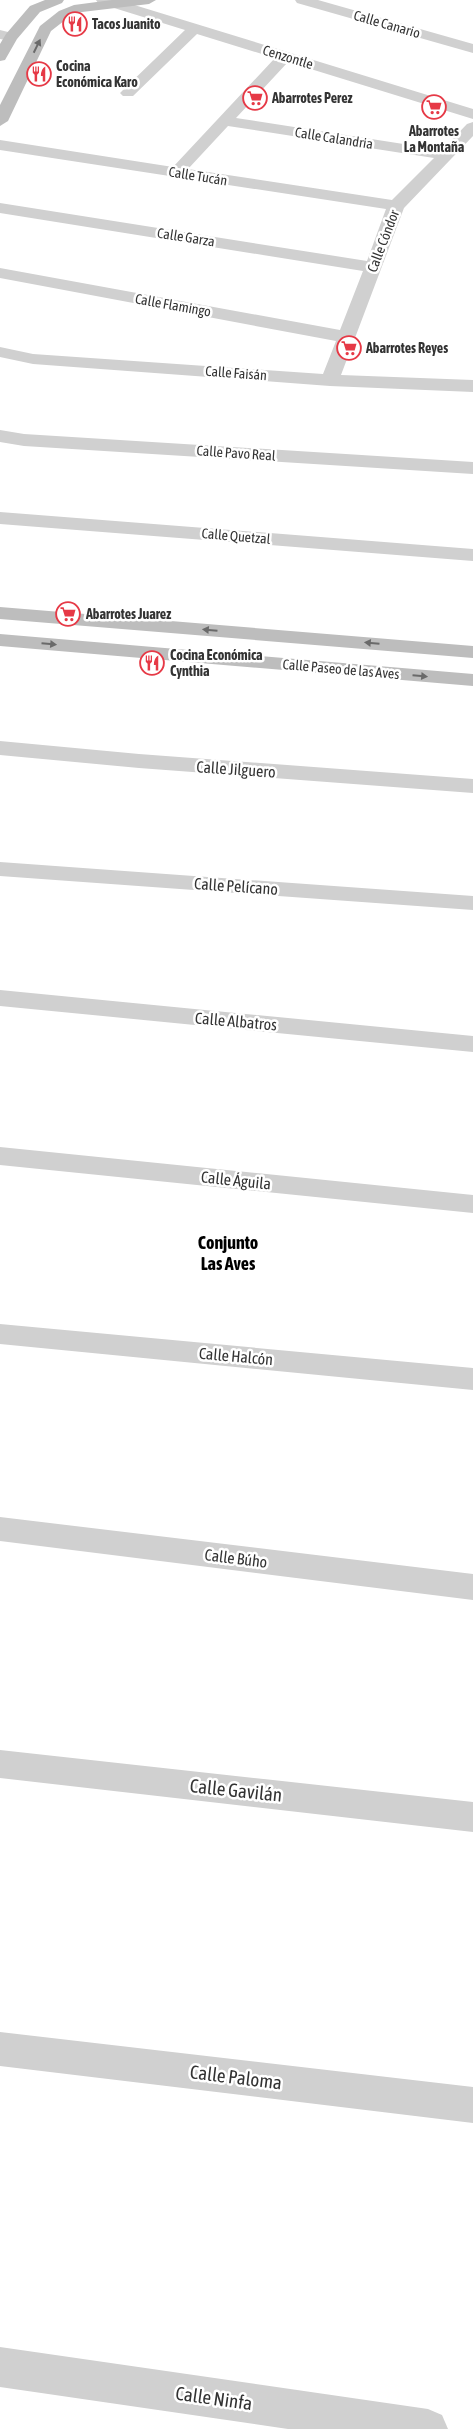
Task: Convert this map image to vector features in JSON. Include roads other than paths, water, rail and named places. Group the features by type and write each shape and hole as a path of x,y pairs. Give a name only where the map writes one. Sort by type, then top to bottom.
{"street":[{"path":"0,57 5,35 35,9 57,0"},
{"name":"Cenzontle","path":"103,0 473,114"},
{"path":"0,121 45,29 64,14 79,8 149,0"},
{"name":"Calle Canario","path":"302,0 473,49"},
{"path":"128,93 195,28"},
{"path":"176,173 285,56"},
{"name":"Calle Calandria","path":"224,121 445,156"},
{"name":"Calle Cóndor","path":"330,380 396,206 473,127"},
{"name":"Calle Tucán","path":"0,145 396,206"},
{"name":"Calle Garza","path":"0,208 372,267"},
{"name":"Calle Flamingo","path":"0,273 346,337"},
{"name":"Calle Faisán","path":"0,352 34,358 330,380 473,386"},
{"name":"Calle Pavo Real","path":"0,436 24,440 473,468"},
{"name":"Calle Quetzal","path":"0,518 473,555"},
{"name":"Calle Paseo de las Aves","path":"0,613 473,652"},
{"name":"Calle Paseo de las Aves","path":"0,640 473,680"},
{"name":"Calle Jilguero","path":"0,748 139,761 473,786"},
{"name":"Calle Pelícano","path":"0,869 473,903"},
{"name":"Calle Albatros","path":"0,998 473,1044"},
{"name":"Calle Águila","path":"0,1156 473,1204"},
{"name":"Calle Halcón","path":"0,1334 473,1379"},
{"name":"Calle Búho","path":"0,1529 473,1587"},
{"name":"Calle Gavilán","path":"0,1764 473,1817"},
{"name":"Calle Paloma","path":"0,2049 473,2105"},
{"name":"Calle Ninfa","path":"0,2367 428,2429"}],"place":[{"name":"Tacos Juanito","path":"75,24"},
{"name":"Cocina Económica Karo","path":"39,74"},
{"name":"Abarrotes Perez","path":"255,98"},
{"name":"Abarrotes La Montaña","path":"434,107"},
{"name":"Abarrotes Reyes","path":"349,348"},
{"name":"Abarrotes Juarez","path":"68,614"},
{"name":"Cocina Económica Cynthia","path":"152,663"}],"district":[{"name":"Conjunto Las Aves","path":"228,1252"}]}
